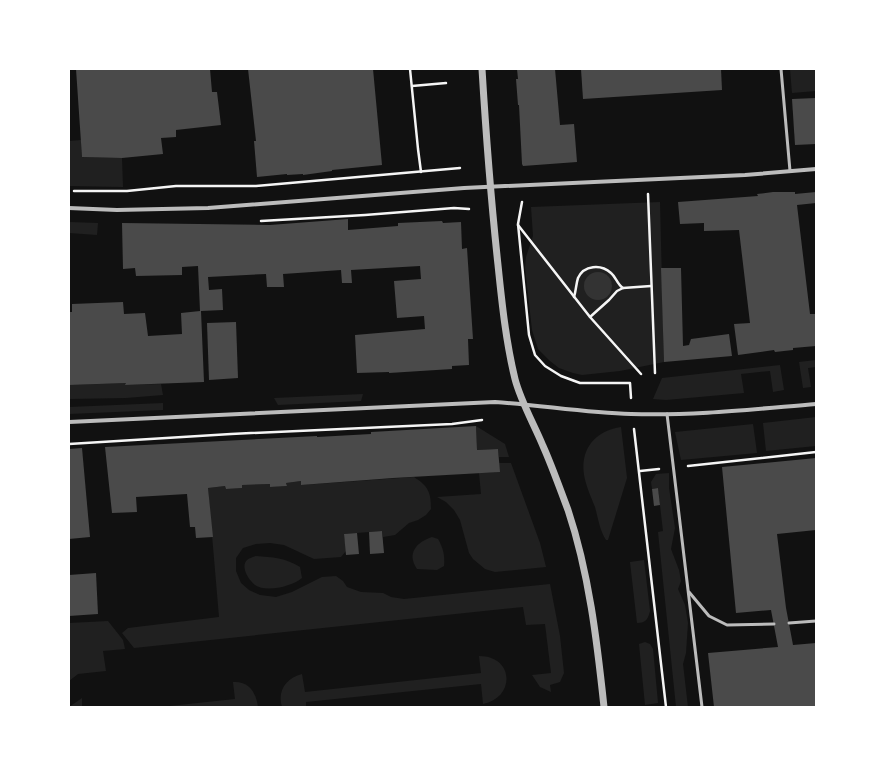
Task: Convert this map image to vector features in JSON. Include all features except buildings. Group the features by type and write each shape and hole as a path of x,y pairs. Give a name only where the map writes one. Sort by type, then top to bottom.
{"street":[{"path":"482,69 490,187 509,354 516,382 524,404 544,447 568,511 579,550 589,596 604,707"},
{"path":"69,208 117,210 208,208 464,188 745,175 816,169"},
{"path":"69,422 488,403 524,404 591,412 667,414 816,404"}],"lane":[{"path":"782,69 790,171"},
{"path":"667,414 702,707"},
{"path":"688,591 709,616 727,625 774,624"},
{"path":"789,623 816,621"}],"path":[{"path":"410,69 418,149 422,172"},
{"path":"412,86 446,83"},
{"path":"69,191 128,191 176,186 256,186 460,168"},
{"path":"648,179 655,373"},
{"path":"522,202 518,224 529,335 535,355 545,366 561,376 580,382 630,383"},
{"path":"518,224 590,317 641,374"},
{"path":"574,297 579,278 584,271 597,266 612,274 618,285 623,288"},
{"path":"590,317 617,291 623,288 651,286"},
{"path":"69,444 231,434 452,424 487,419"},
{"path":"633,424 640,471 666,707"},
{"path":"640,471 816,452"}],"shaded area":[{"path":"790,69 816,69 816,91 792,93"},
{"path":"81,140 82,157 122,158 123,187 69,186 69,141"},
{"path":"660,202 664,362 620,371 582,375 559,368 538,349 532,330 525,268 526,257 533,236 531,207","holes":["586,280 612,283 612,288 608,296 585,289"]},
{"path":"69,222 98,223 97,235 69,233"},
{"path":"598,272 608,276 612,286 608,296 598,300 588,296 584,286 588,276"},
{"path":"816,360 816,367 808,368 811,387 803,388 799,362"},
{"path":"780,365 784,390 773,392 770,371 741,374 744,393 666,400 653,399 662,378"},
{"path":"126,383 126,385 161,384 163,395 126,398 69,399 69,385"},
{"path":"363,394 361,401 278,405 274,398"},
{"path":"163,403 163,410 69,414 69,407"},
{"path":"816,417 816,446 766,451 763,423"},
{"path":"753,424 757,453 681,460 675,432"},
{"path":"476,426 505,444 509,457 499,457 498,449 477,450"},
{"path":"621,427 627,478 608,540 606,540 586,483 583,465 587,449 597,437 604,432"},
{"path":"499,463 511,463 540,543 546,567 495,572 485,569 473,559 469,553 460,520 454,510 446,502 437,497 481,494 479,473 499,472"},
{"path":"669,473 669,488 675,528 671,549 679,570 681,581 678,589 685,605 688,623 686,653 683,664 688,707 676,707 658,532 663,531 658,488 652,489 651,482 656,474"},
{"path":"414,477 423,483 428,490 431,509 426,515 409,523 395,535 383,537 382,531 344,534 346,551 341,557 314,559 284,545 270,543 256,544 243,548 236,558 236,571 241,583 249,590 260,595 276,597 292,592 322,577 336,576 343,581 347,587 361,592 383,593 391,597 404,599 550,584 560,636 564,673 560,682 550,685 551,692 540,687 532,675 551,673 545,624 526,625 523,607 134,648 122,633 128,628 219,617 208,488 225,486 226,489 242,488 242,485 270,484 270,487 287,486 286,483 301,481 302,485"},
{"path":"432,537 438,539 441,545 444,555 444,566 437,570 417,569 414,563 413,553 418,545"},
{"path":"256,556 279,558 295,564 300,567 302,578 292,584 279,588 266,588 255,585 250,580 244,566 247,560"},
{"path":"644,560 650,611 646,620 637,623 630,562"},
{"path":"108,621 123,640 125,649 103,651 106,671 78,674 69,681 69,623"},
{"path":"645,642 650,644 653,649 658,703 645,705 639,644"},
{"path":"479,656 491,658 499,663 505,670 506,678 505,686 501,694 493,700 483,704 481,684 306,702 306,707 282,707 281,696 284,686 291,679 302,674 305,692 481,673"},
{"path":"233,682 243,683 251,688 256,697 258,707 160,707 235,699"},
{"path":"82,698 82,707 69,707"}]}
